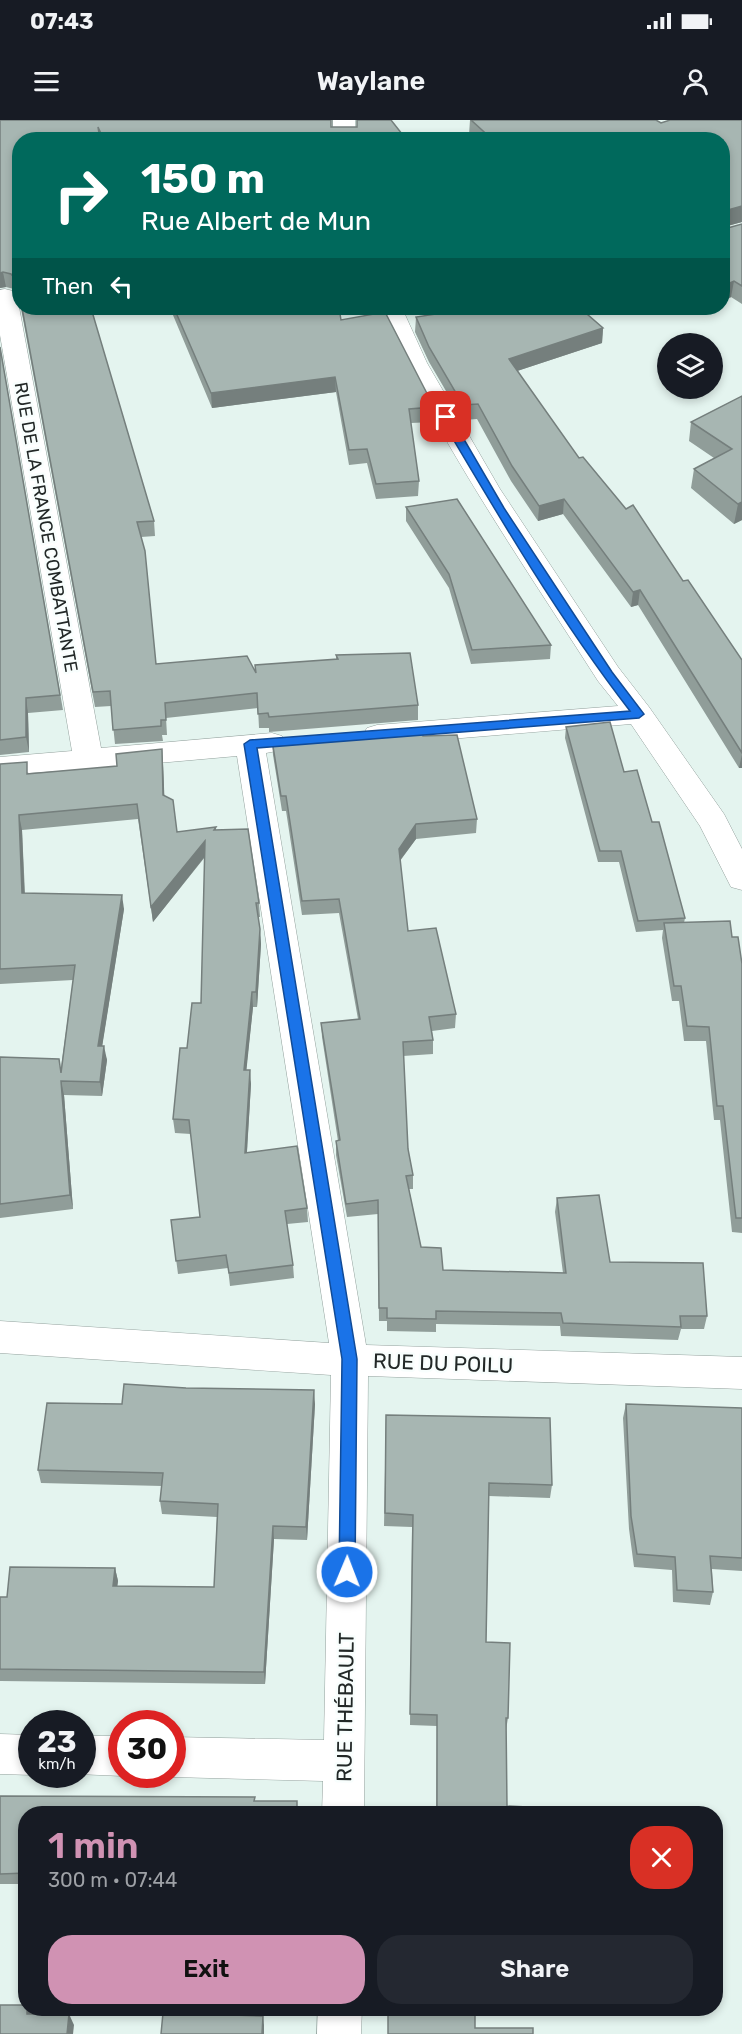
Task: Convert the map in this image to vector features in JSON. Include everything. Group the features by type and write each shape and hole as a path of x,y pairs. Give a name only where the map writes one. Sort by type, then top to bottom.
{"street":[{"name":"RUE DE LA FRANCE COMBATTANTE","path":"8,296 88,759"},
{"path":"403,318 415,363 487,489 608,674 639,714 713,822 742,879"},
{"path":"345,737 639,714"},
{"path":"0,767 298,741"},
{"name":"RUE THÉBAULT","path":"250,744 350,1359 343,1806"},
{"path":"713,822 742,815"},
{"name":"RUE DU POILU","path":"0,1337 350,1359 742,1373"},
{"path":"0,1754 18,1755"},
{"path":"186,1757 344,1761"},
{"path":"339,2034 340,2016"}],"building":[{"path":"0,120 331,120 331,127 357,127 357,120 391,120 400,132 100,132 98,127 99,132 12,132 12,275 0,273"},
{"path":"471,120 656,120 661,123 670,120 742,120 742,206 730,209 730,132 484,132"},
{"path":"742,224 742,286 734,281 730,283 730,227"},
{"path":"23,315 93,315 154,521 137,522 145,551 156,664 247,656 256,673 255,665 338,659 336,655 410,653 418,705 269,717 268,713 258,714 257,693 165,703 166,720 161,720 161,726 113,730 110,691 93,692"},
{"path":"177,315 340,315 341,320 368,315 387,315 434,407 409,409 419,481 376,484 367,449 349,450 335,377 211,393"},
{"path":"429,315 588,315 603,328 509,359 579,458 583,457 626,509 633,505 683,581 688,580 742,660 742,753 640,590 633,592 564,499 539,506 512,466 478,404 463,405 429,347 416,317"},
{"path":"0,347 60,695 26,698 26,737 0,740"},
{"path":"742,396 742,502 738,504 694,469 732,449 691,422"},
{"path":"457,499 551,645 472,650 449,574 406,507"},
{"path":"610,722 624,772 637,770 652,822 659,822 685,918 638,921 621,851 600,851 566,727"},
{"path":"422,728 423,736 457,735 477,819 416,824 399,849 408,931 436,928 456,1014 429,1017 433,1040 403,1042 408,1149 413,1175 406,1176 421,1247 441,1248 443,1270 566,1273 557,1198 599,1195 610,1262 703,1263 707,1316 680,1316 681,1327 563,1323 561,1313 436,1311 436,1319 387,1318 387,1308 379,1308 378,1200 346,1204 336,1141 340,1140 321,1023 360,1019 339,899 302,901 286,796 281,796 272,740"},
{"path":"162,749 163,795 173,800 177,832 216,827 214,830 248,829 259,903 256,903 260,929 256,992 252,992 244,1070 250,1070 245,1153 297,1146 307,1208 285,1211 293,1265 229,1273 226,1255 176,1261 171,1220 200,1217 189,1120 173,1119 180,1048 187,1048 192,1003 201,1003 205,841 151,907 137,804 19,815 22,893 122,895 98,1046 104,1046 100,1082 61,1081 70,1195 0,1204 0,1057 59,1059 61,1073 75,965 0,969 0,764 27,762 27,774 117,766 116,754"},
{"path":"730,921 732,937 738,937 742,964 742,1218 736,1218 723,1106 717,1106 709,1027 687,1026 681,986 674,986 664,923"},
{"path":"124,1384 186,1388 314,1390 306,1527 273,1526 264,1672 0,1669 0,1597 7,1597 10,1567 115,1568 113,1586 214,1587 218,1504 160,1501 163,1473 38,1470 47,1403 122,1404"},
{"path":"626,1404 742,1408 742,1558 710,1556 713,1592 677,1590 675,1557 637,1554 631,1516"},
{"path":"386,1415 550,1418 552,1485 489,1483 486,1642 510,1643 508,1718 506,1718 507,1806 437,1806 437,1715 410,1714 413,1515 385,1513"},
{"path":"0,1796 255,1797 254,1801 297,1801 297,1806 18,1806 18,1873 0,1874"},
{"path":"0,2005 18,2005 18,2016 69,2016 67,2034 0,2034"},
{"path":"163,2016 263,2016 262,2034 161,2034"},
{"path":"388,2016 475,2016 475,2028 533,2028 533,2034 388,2034"}],"route":[{"path":"347,1572 350,1359 250,744 639,714 608,674 499,508 446,417"}]}
